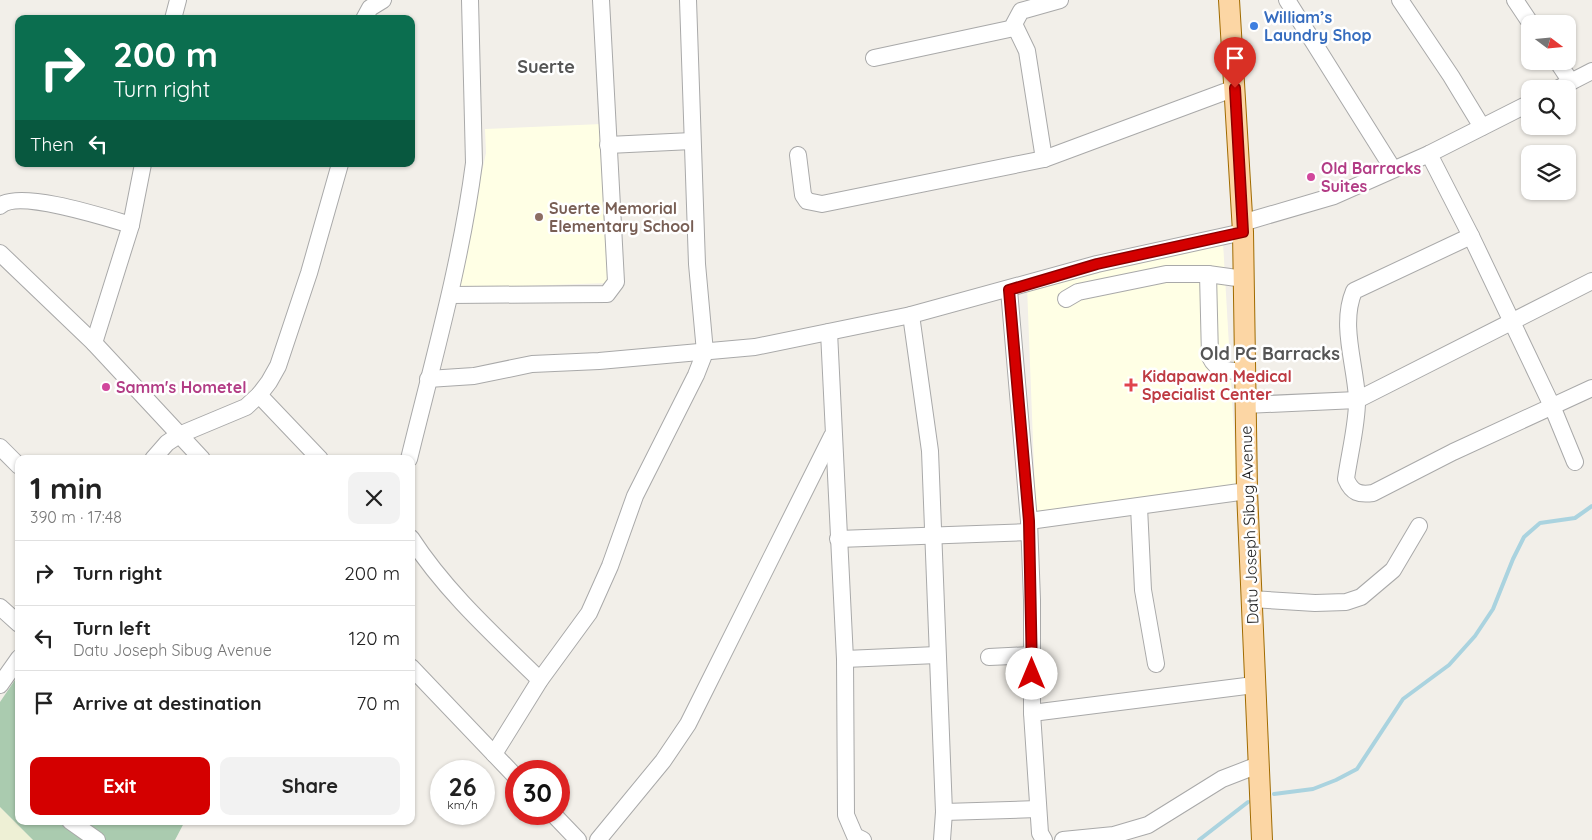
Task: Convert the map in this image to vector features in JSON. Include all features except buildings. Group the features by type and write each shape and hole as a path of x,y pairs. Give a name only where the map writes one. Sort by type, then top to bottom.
{"main road":[{"name":"Datu Joseph Sibug Avenue","path":"1229,0 1243,228 1246,491 1262,840"}],"street":[{"path":"174,15 178,0"},
{"path":"366,15 370,8 383,0"},
{"path":"409,455 450,295 474,162 470,0"},
{"path":"450,295 607,294 616,282 601,0"},
{"path":"494,754 540,680 589,613 610,566 635,496 696,374 705,352 697,264 688,0"},
{"path":"1044,159 1027,51 1022,38 1014,28 1014,19 1021,11 1060,0"},
{"path":"1287,0 1393,169"},
{"path":"1400,0 1446,68 1482,128"},
{"path":"1515,0 1525,15"},
{"path":"874,58 1014,28"},
{"path":"1574,80 1592,71"},
{"path":"798,154 803,195 807,201 822,204 1044,159 1235,88"},
{"path":"428,379 474,376 532,364 755,347 911,315 1009,290 1097,264 1243,228 1334,196 1429,154 1521,108"},
{"path":"608,145 692,140"},
{"path":"1429,154 1471,236 1552,406 1576,462"},
{"path":"94,343 131,225 142,167"},
{"path":"156,455 167,443 179,435 246,407 259,396 278,366 285,346 309,273 339,167"},
{"path":"0,206 8,201 63,206 131,225"},
{"path":"1471,236 1354,291 1349,304 1347,320 1357,400 1346,479 1350,488 1355,493 1373,492 1453,452 1592,388"},
{"path":"0,253 94,343 198,455"},
{"path":"1066,299 1078,292 1145,277 1208,274 1244,279"},
{"path":"1208,274 1210,357 1220,369 1245,371"},
{"path":"1245,404 1357,400 1592,281"},
{"path":"1009,290 1029,527 1032,713 1040,833 1044,840"},
{"path":"911,315 930,450 934,535 936,655 944,812 942,840"},
{"path":"829,332 844,659 846,815 856,836 863,840"},
{"path":"259,396 316,455"},
{"path":"598,840 663,761 688,724 833,434"},
{"path":"0,446 15,462"},
{"path":"838,539 934,535 1029,527 1139,507 1246,491"},
{"path":"1139,507 1143,590 1156,664"},
{"path":"1251,599 1315,603 1346,602 1361,597 1393,570 1419,526"},
{"path":"415,544 424,559 464,606 540,680"},
{"path":"0,607 15,620"},
{"path":"844,659 936,655"},
{"path":"989,657 1032,655"},
{"path":"0,685 15,664"},
{"path":"415,671 505,765"},
{"path":"1032,713 1254,685"},
{"path":"1063,840 1114,835 1148,826 1222,779 1258,765"},
{"path":"944,812 1038,809"},
{"path":"76,825 97,840"},
{"path":"563,825 578,840"}],"shaded area":[{"name":"Suerte Memorial Elementary School","path":"602,124 609,283 462,288 458,281 486,153 485,129"},
{"name":"Kidapawan Medical Specialist Center","path":"1223,242 1237,484 1036,519 1027,286"},
{"path":"15,680 15,822 0,807 0,702"},
{"path":"0,807 15,822 15,825 18,825 33,840 0,840"},
{"path":"18,825 183,825 175,840 33,840"}],"waterway":[{"path":"1274,794 1313,789 1357,769 1403,699 1449,665 1475,636 1493,609 1524,537 1540,523 1575,518 1592,506"},
{"path":"1199,840 1248,802"}],"place":[{"name":"William’s Laundry Shop","path":"1254,26"},
{"name":"Old Barracks Suites","path":"1311,177"},
{"name":"Suerte Memorial Elementary School","path":"539,217"},
{"name":"Kidapawan Medical Specialist Center","path":"1131,385"},
{"name":"Samm's Hometel","path":"106,387"}],"district":[{"name":"Suerte","path":"546,66"},
{"name":"Old PC Barracks","path":"1270,353"}],"route":[{"path":"1032,674 1029,521 1009,290 1097,264 1243,232 1235,88"}]}
